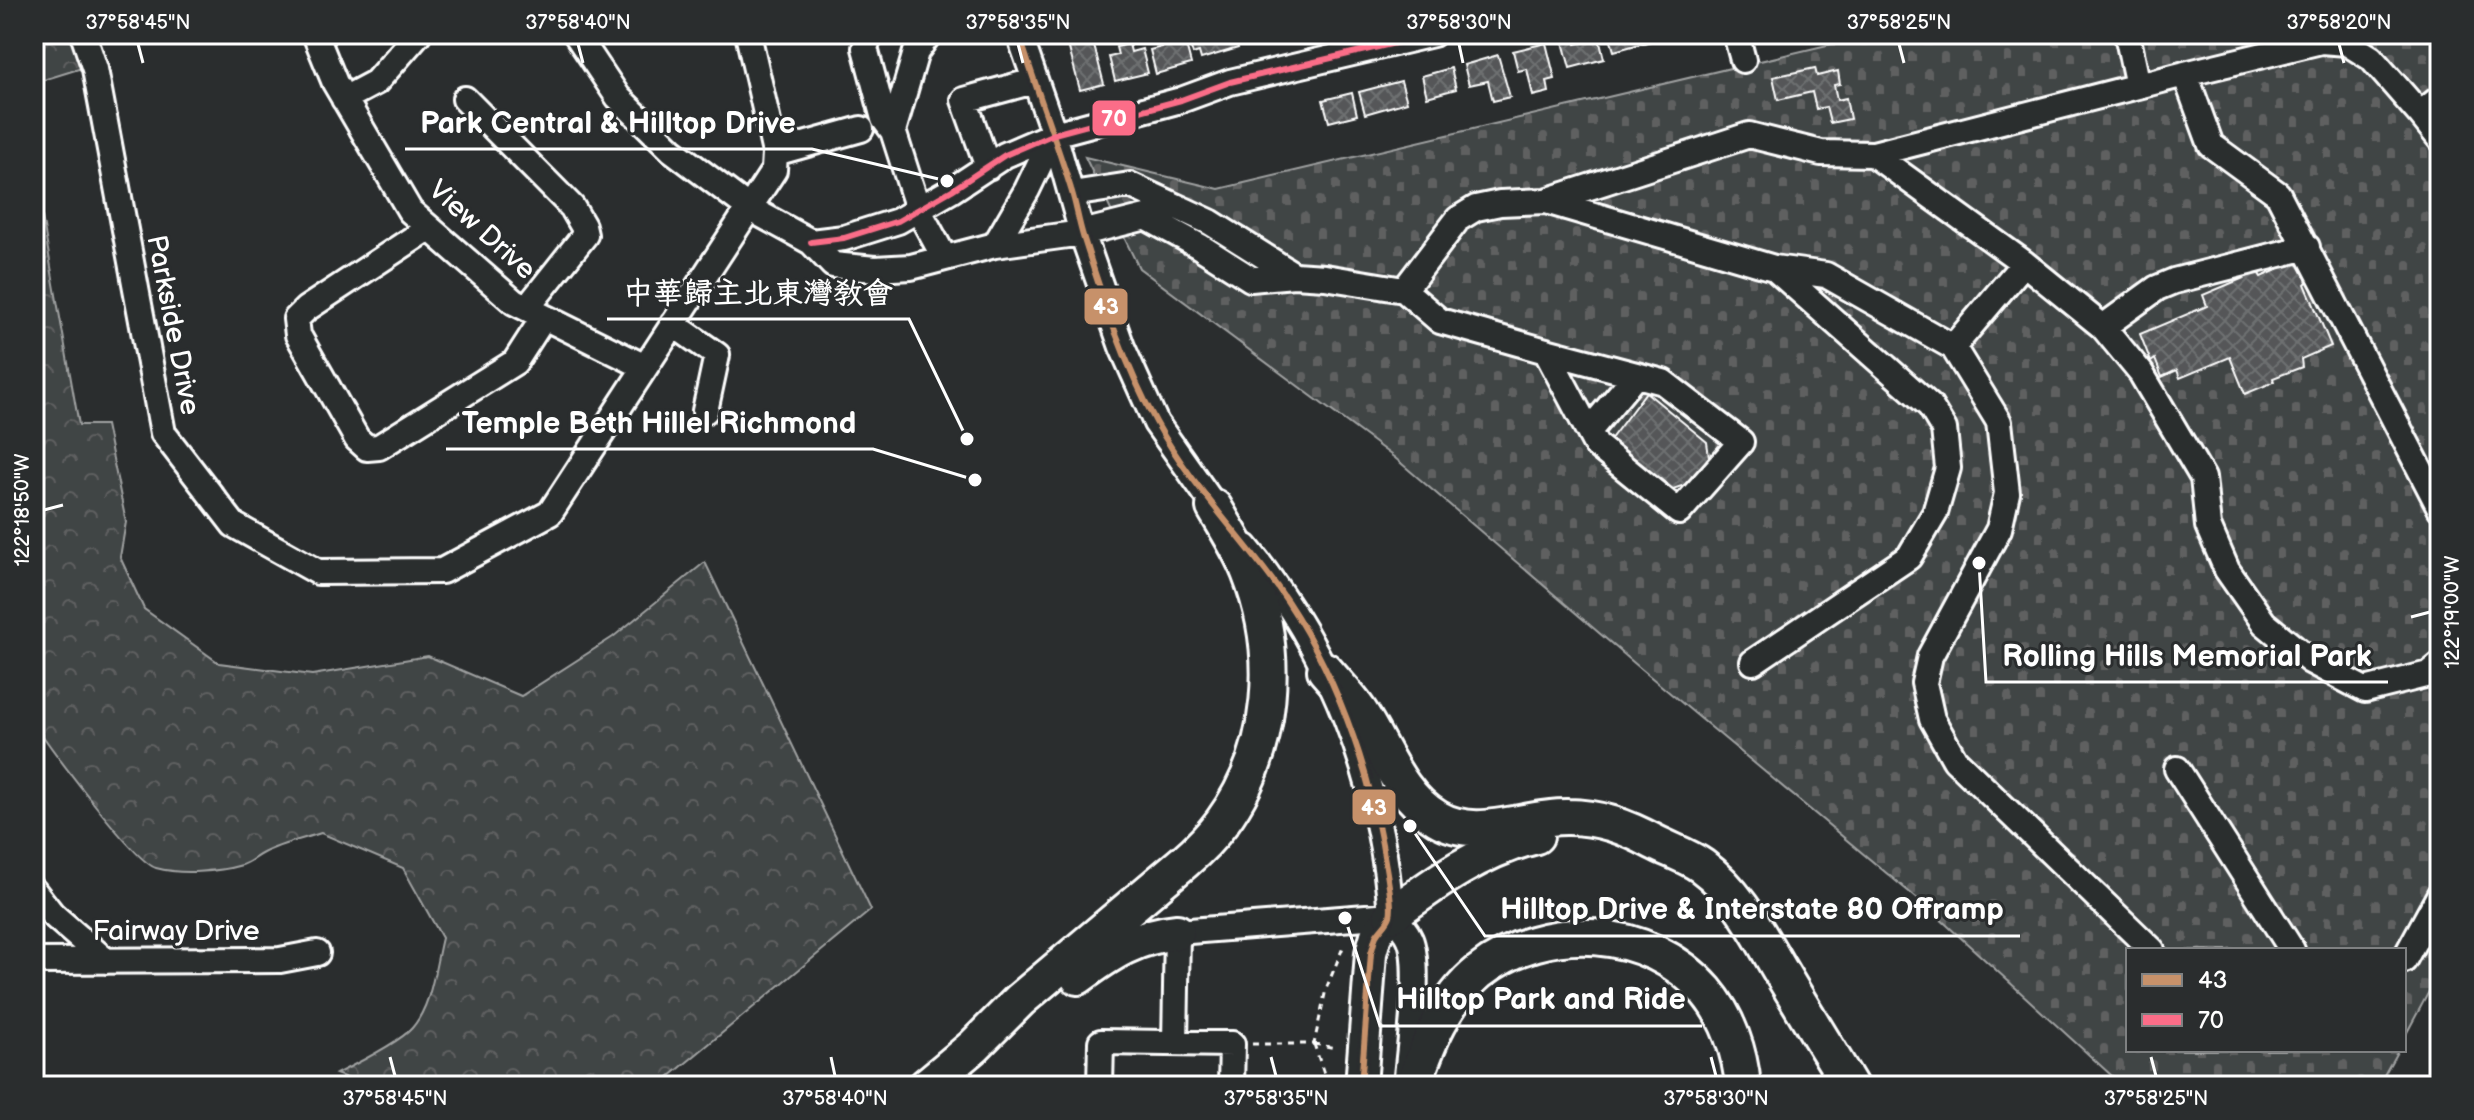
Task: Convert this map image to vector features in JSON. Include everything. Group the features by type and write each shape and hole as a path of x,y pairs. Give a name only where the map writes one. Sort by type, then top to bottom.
{"highway":[{"path":"926,1086 974,1046 1020,1000 1206,842 1231,809 1261,741 1269,682 1266,639 1258,598 1248,570 1214,507"},
{"path":"1325,670 1359,712 1407,790 1424,809 1440,820 1458,827 1478,829 1544,818 1595,819 1622,826 1701,865 1742,907 1760,933 1850,1086"},
{"path":"1391,915 1454,870 1500,847 1524,839 1570,830 1594,829 1658,844"},
{"path":"974,1046 1030,1014 1125,946 1141,938 1177,932"},
{"path":"1413,1086 1441,1018 1458,993 1478,973 1501,957 1531,944 1557,937 1584,935 1640,946 1687,973 1706,991 1735,1043 1743,1086"}],"main road":[{"path":"1361,1086 1371,953 1376,935 1391,915"}],"street":[{"name":"Parkside Drive","path":"83,34 95,69 163,433 234,525 318,572 442,571 550,513 774,170 775,153"},
{"name":"View Drive","path":"315,34 335,83 410,211 514,302 645,367"},
{"path":"344,99 376,82 418,34"},
{"path":"576,34 618,97 672,150 749,208 811,242 833,265 875,269 911,267 995,245 1082,233 1146,217 1251,279 1294,275 1325,277 1404,290 1440,321 1663,382 1741,442 1679,512 1596,445 1546,351"},
{"path":"748,34 775,153 861,129"},
{"path":"873,34 865,48 884,119 893,131 918,209 944,257"},
{"path":"893,131 916,52 929,34"},
{"path":"1019,34 1122,347 1156,423 1214,507 1290,605 1325,670 1355,744 1385,863 1391,915 1403,926 1411,940 1414,956 1413,1015 1405,1086"},
{"path":"811,242 844,238 898,221 1005,155 1054,134 1181,100 1230,82 1433,34"},
{"path":"1736,34 1743,60"},
{"path":"2127,34 2138,86"},
{"path":"1404,290 1458,219 1476,208 1500,203 1546,201 1749,135 1821,153 1873,154 2321,41 2347,43 2371,58 2440,139"},
{"path":"2185,74 2211,145 2278,194 2440,508"},
{"path":"988,167 964,100 1034,81"},
{"path":"2420,114 2440,98"},
{"path":"429,228 306,309 296,319 298,335 305,348 357,439 367,448 379,447 515,362 536,312 585,235 572,207 465,99"},
{"path":"995,245 1027,190 1054,134"},
{"path":"1873,154 2024,263 2103,327 2141,373 2203,478 2208,526 2227,570 2264,623 2310,661 2365,690 2429,674 2440,665"},
{"path":"1072,194 1130,185 1210,222 1294,275"},
{"path":"1546,201 1774,268 1826,275 1953,347 1999,422 2007,493 1999,529 1930,656 1924,683 1932,719 1955,760 2150,948"},
{"path":"2103,327 2157,288 2174,281 2307,247"},
{"path":"1953,347 2024,263"},
{"path":"1753,662 1909,557 1935,513 1948,468 1944,429 1930,406 1774,268"},
{"path":"673,324 717,355 705,411"},
{"path":"1589,431 1636,375"},
{"path":"2177,769 2291,948"},
{"path":"34,891 52,914 106,961"},
{"path":"2406,956 2440,894"},
{"path":"1175,1043 1177,932 1391,915"},
{"name":"Fairway Drive","path":"34,961 280,960 317,953"},
{"path":"1100,1086 1101,1042 1232,1044 1231,1086"}],"path":[{"path":"1328,1086 1314,1044 1326,989 1344,945"},
{"path":"1232,1044 1314,1044 1336,1048"}],"green space":[{"path":"34,34 76,34 85,67 34,83"},
{"path":"1874,34 2440,34 2440,971 2406,1034 2406,948 2126,948 2126,1052 2397,1052 2378,1086 2123,1086 1926,906 1640,668 1395,458 1139,268 1085,157 1219,189"},
{"path":"34,171 79,425 106,425 126,522 120,557 144,609 219,663 312,675 428,656 521,696 613,637 705,562 871,910 658,1086 368,1086 336,1074 406,1034 419,1019 428,997 442,938 403,868 321,833 277,847 245,864 232,867 188,872 156,868 145,861 112,826 34,723"}],"building":[{"path":"1091,34 1104,84 1080,90 1067,41"},
{"path":"1206,34 1234,34 1238,48 1201,59 1199,52 1193,54 1188,39"},
{"path":"1260,34 1287,34 1287,35 1261,41"},
{"path":"1609,34 1649,34 1651,41 1614,51"},
{"path":"1599,38 1604,59 1570,68 1563,42 1574,39 1576,44"},
{"path":"1185,41 1191,64 1156,74 1150,50"},
{"path":"1546,43 1555,79 1547,81 1549,92 1533,96 1527,69 1518,71 1513,51"},
{"path":"1129,44 1131,52 1142,49 1148,73 1115,81 1109,57 1118,55 1116,47"},
{"path":"1498,55 1510,97 1493,101 1488,81 1469,85 1464,65"},
{"path":"1451,68 1456,89 1427,97 1422,76"},
{"path":"1815,68 1817,76 1838,71 1840,84 1834,85 1837,100 1846,98 1850,119 1830,123 1826,107 1816,109 1812,92 1778,100 1773,77"},
{"path":"1401,81 1407,102 1365,114 1359,92"},
{"path":"1352,93 1357,115 1329,122 1323,100"},
{"path":"2289,261 2302,266 2305,284 2331,346 2301,359 2302,367 2273,378 2274,382 2245,394 2230,357 2180,378 2177,370 2162,377 2155,359 2151,362 2140,334 2207,306 2203,295 2258,272 2261,277"},
{"path":"1646,392 1707,442 1709,457 1688,484 1667,491 1607,444"}],"transit line":[{"name":"43","path":"1019,34 1073,195 1106,307 1144,400 1181,462 1267,573 1307,634 1340,701 1365,772 1382,844 1391,902 1390,916 1376,936 1371,953 1361,1086"},
{"name":"70","path":"811,242 844,238 898,221 1005,155 1054,134 1181,100 1230,82 1433,34"}],"place":[{"name":"Park Central & Hilltop Drive","path":"947,181"},
{"name":"中華歸主北東灣教會","path":"967,439"},
{"name":"Temple Beth Hillel Richmond","path":"975,480"},
{"name":"Rolling Hills Memorial Park","path":"1979,563"},
{"name":"Hilltop Drive & Interstate 80 Offramp","path":"1410,826"},
{"name":"Hilltop Park and Ride","path":"1345,918"}]}
